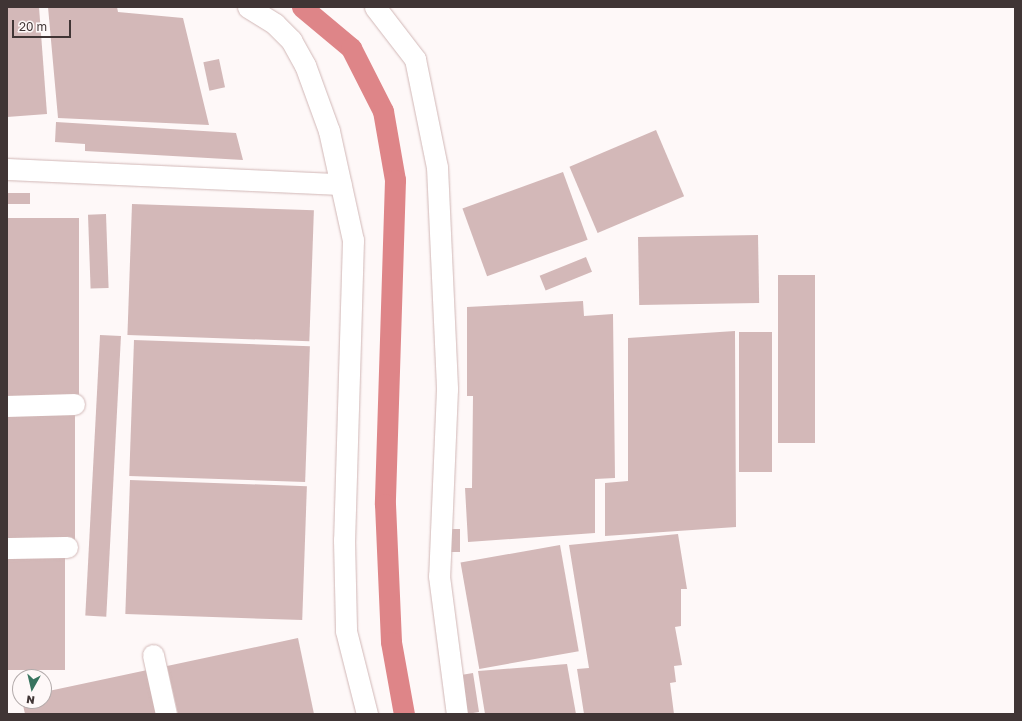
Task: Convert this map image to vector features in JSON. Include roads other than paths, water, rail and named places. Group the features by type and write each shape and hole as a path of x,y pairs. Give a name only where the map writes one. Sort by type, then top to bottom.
{"lane":[{"path":"248,7 275,24 291,40 305,65 329,131 353,240 344,540 346,631 367,714"},
{"path":"375,7 415,59 437,167 447,389 439,576 457,714"},
{"path":"7,169 341,184"},
{"path":"7,406 74,404"},
{"path":"7,548 67,547"},
{"path":"153,655 166,714"}],"waterway":[{"path":"302,7 351,48 383,111 395,180 385,504 391,642 404,714"}]}
